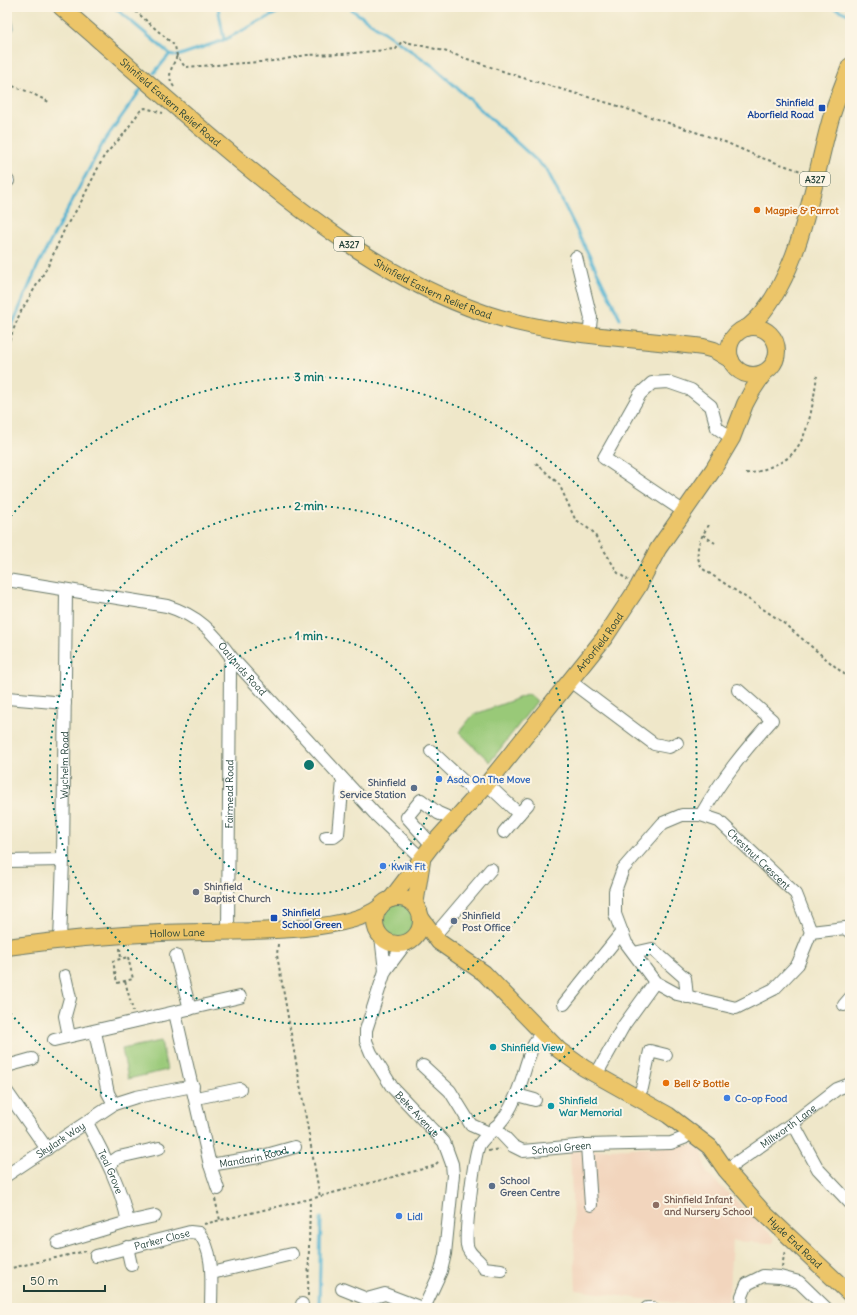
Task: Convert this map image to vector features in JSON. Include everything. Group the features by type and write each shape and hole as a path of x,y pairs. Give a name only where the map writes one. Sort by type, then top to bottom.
{"main road":[{"name":"Shinfield Eastern Relief Road","path":"61,7 181,112 310,217 359,252 403,278 425,289 486,313 529,325 589,336 703,347 714,350 735,365"},
{"name":"A327","path":"735,365 750,375 764,373 774,363 777,356 778,349 772,336 770,316 795,248 831,116 850,66"},
{"name":"A327","path":"734,337 738,332 748,328 758,319 769,307 778,291"},
{"path":"748,328 763,329 772,336"},
{"name":"Shinfield Eastern Relief Road","path":"703,347 724,342 734,337"},
{"path":"734,337 730,345 735,365"},
{"name":"Arborfield Road","path":"735,365 744,379 746,389 745,404"},
{"name":"Arborfield Road","path":"385,903 432,845 482,789 605,637 638,587 658,550 683,511 713,470 732,438 745,404 764,373"},
{"name":"Arborfield Road","path":"418,912 422,859"},
{"path":"436,939 390,943 380,934 375,924 376,915 385,903 404,898 418,912 436,939 484,973 501,989 541,1033 560,1050 596,1075 668,1115 691,1131 710,1147 726,1170"},
{"name":"Hollow Lane","path":"7,947 60,940 162,932 276,930 349,922 368,915 385,903"},
{"path":"409,941 418,934 421,926 418,912"},
{"name":"Hollow Lane","path":"349,922 380,934"},
{"name":"Hyde End Road","path":"726,1170 793,1242 850,1294"}],"street":[{"path":"576,257 591,318 589,336"},
{"path":"683,511 604,458 640,394 652,383 668,382 691,390 711,406 717,428 732,438"},
{"name":"Oatlands Road","path":"7,580 167,606 189,614 220,640 232,658 343,781 422,859"},
{"name":"Wychelm Road","path":"60,940 66,590"},
{"name":"Fairmead Road","path":"228,931 230,666 232,658"},
{"path":"570,681 654,744 669,747 677,743"},
{"path":"701,815 722,780 742,752 772,720 738,690"},
{"path":"7,698 65,703"},
{"path":"431,751 482,789 519,814"},
{"path":"326,837 334,837 338,834 343,781"},
{"path":"432,845 407,817 416,805 421,800 438,813 454,820"},
{"path":"504,832 528,804"},
{"name":"Chestnut Crescent","path":"682,815 701,815 719,821 796,894 811,932 798,964 774,989 736,1008 677,994 655,982 626,942 615,914 615,891 623,869 663,823 682,815"},
{"path":"7,861 62,860"},
{"path":"436,939 491,868"},
{"path":"811,932 845,928 850,932"},
{"path":"564,1004 622,932"},
{"path":"380,934 385,971"},
{"path":"385,971 409,941"},
{"path":"634,953 652,949 685,978 687,997"},
{"path":"176,956 194,1008"},
{"name":"Beke Avenue","path":"342,1289 367,1299 385,1294 423,1308 440,1270 445,1254 453,1175 449,1155 444,1142 392,1088 366,1041 366,1030 385,971"},
{"path":"65,976 70,998 65,1016 69,1036"},
{"path":"596,1075 624,1025 655,982"},
{"path":"54,1040 95,1032 240,996"},
{"path":"175,1013 210,1165 218,1189"},
{"path":"95,1032 108,1092 114,1104"},
{"path":"501,1270 484,1268 481,1262 470,1252 467,1246 467,1228 475,1156 479,1146 508,1112 517,1095 533,1043 541,1033"},
{"path":"637,1098 642,1088 650,1052 666,1055"},
{"path":"7,1066 32,1059"},
{"path":"423,1066 450,1091 471,1125 492,1130 513,1146"},
{"name":"Millworth Lane","path":"726,1170 794,1123 837,1089 850,1084"},
{"name":"Skylark Way","path":"7,1175 114,1104 136,1097 240,1089"},
{"path":"8,1094 47,1149"},
{"path":"517,1095 535,1100"},
{"name":"Teal Grove","path":"87,1123 109,1164 125,1208 128,1222"},
{"path":"794,1123 818,1169 850,1203"},
{"name":"School Green","path":"513,1146 523,1151 530,1151 553,1147 587,1145 672,1143 684,1138 691,1131"},
{"path":"587,1145 591,1206"},
{"name":"Mandarin Road","path":"210,1165 259,1157 295,1147"},
{"path":"109,1164 119,1157 158,1148"},
{"path":"58,1243 128,1222 155,1216"},
{"name":"Parker Close","path":"96,1256 190,1232 199,1233 208,1247 212,1273 211,1308"},
{"path":"127,1247 131,1265"},
{"path":"212,1273 292,1254"},
{"path":"741,1308 742,1296 747,1284 763,1276 780,1277 799,1282 826,1308"}],"path":[{"path":"131,7 175,46 177,56 185,67 207,67 275,61 307,55 342,54 396,49 402,41 444,51 520,77 615,105 712,137 759,157 816,175"},
{"path":"175,88 170,82 170,73 177,56"},
{"path":"7,85 29,92 49,102"},
{"path":"7,346 20,313 48,266 66,226 79,206 104,156 140,111 145,108 175,117 181,112"},
{"path":"746,473 752,473 781,462 792,455 798,447 805,432 817,376"},
{"path":"536,463 559,484 575,519 593,532 618,573 638,587"},
{"path":"710,525 703,534 698,548 699,563 703,569 785,624 850,679"},
{"path":"703,534 715,543"},
{"path":"279,938 277,955 320,1197"},
{"path":"119,945 121,959"},
{"path":"128,957 133,979 117,983 113,960 121,959 128,957"},
{"path":"125,981 134,1014"},
{"path":"484,1153 513,1146"},
{"path":"190,1232 198,1225 320,1197 434,1166 442,1158 449,1155"},
{"path":"218,1189 214,1195 220,1220"},
{"path":"304,1304 310,1199"},
{"path":"780,1277 785,1250 793,1242"},
{"path":"7,1269 89,1250 96,1256"}],"shaded area":[{"name":"Shinfield Infant and Nursery School","path":"693,1145 702,1150 706,1172 775,1238 773,1243 732,1241 728,1308 710,1308 576,1290 570,1151"}],"green space":[{"path":"529,694 537,701 490,762 459,732 473,715"},
{"path":"398,903 411,908 416,921 411,934 398,939 385,934 380,921 385,908"},
{"path":"161,1041 167,1070 128,1079 122,1049"}],"water":[{"path":"7,12 11,16 14,28 7,39"}],"waterway":[{"path":"114,7 170,54"},
{"path":"218,7 224,40 288,7"},
{"path":"352,7 352,10 433,66 547,170 620,318"},
{"path":"832,7 850,15"},
{"path":"154,73 170,54 177,56 224,40"},
{"path":"7,337 38,265 104,141 142,88"},
{"path":"319,1308 321,1218"}],"place":[{"name":"Shinfield Aborfield Road","path":"822,108"},
{"name":"Magpie & Parrot","path":"757,210"},
{"name":"Asda On The Move","path":"439,779"},
{"name":"Shinfield Service Station","path":"414,788"},
{"name":"Kwik Fit","path":"383,866"},
{"name":"Shinfield Baptist Church","path":"196,892"},
{"name":"Shinfield School Green","path":"274,918"},
{"name":"Shinfield Post Office","path":"454,921"},
{"name":"Shinfield View","path":"493,1047"},
{"name":"Bell & Bottle","path":"666,1083"},
{"name":"Co-op Food","path":"727,1098"},
{"name":"Shinfield War Memorial","path":"551,1106"},
{"name":"School Green Centre","path":"492,1186"},
{"name":"Shinfield Infant and Nursery School","path":"656,1205"},
{"name":"Lidl","path":"399,1216"}]}
